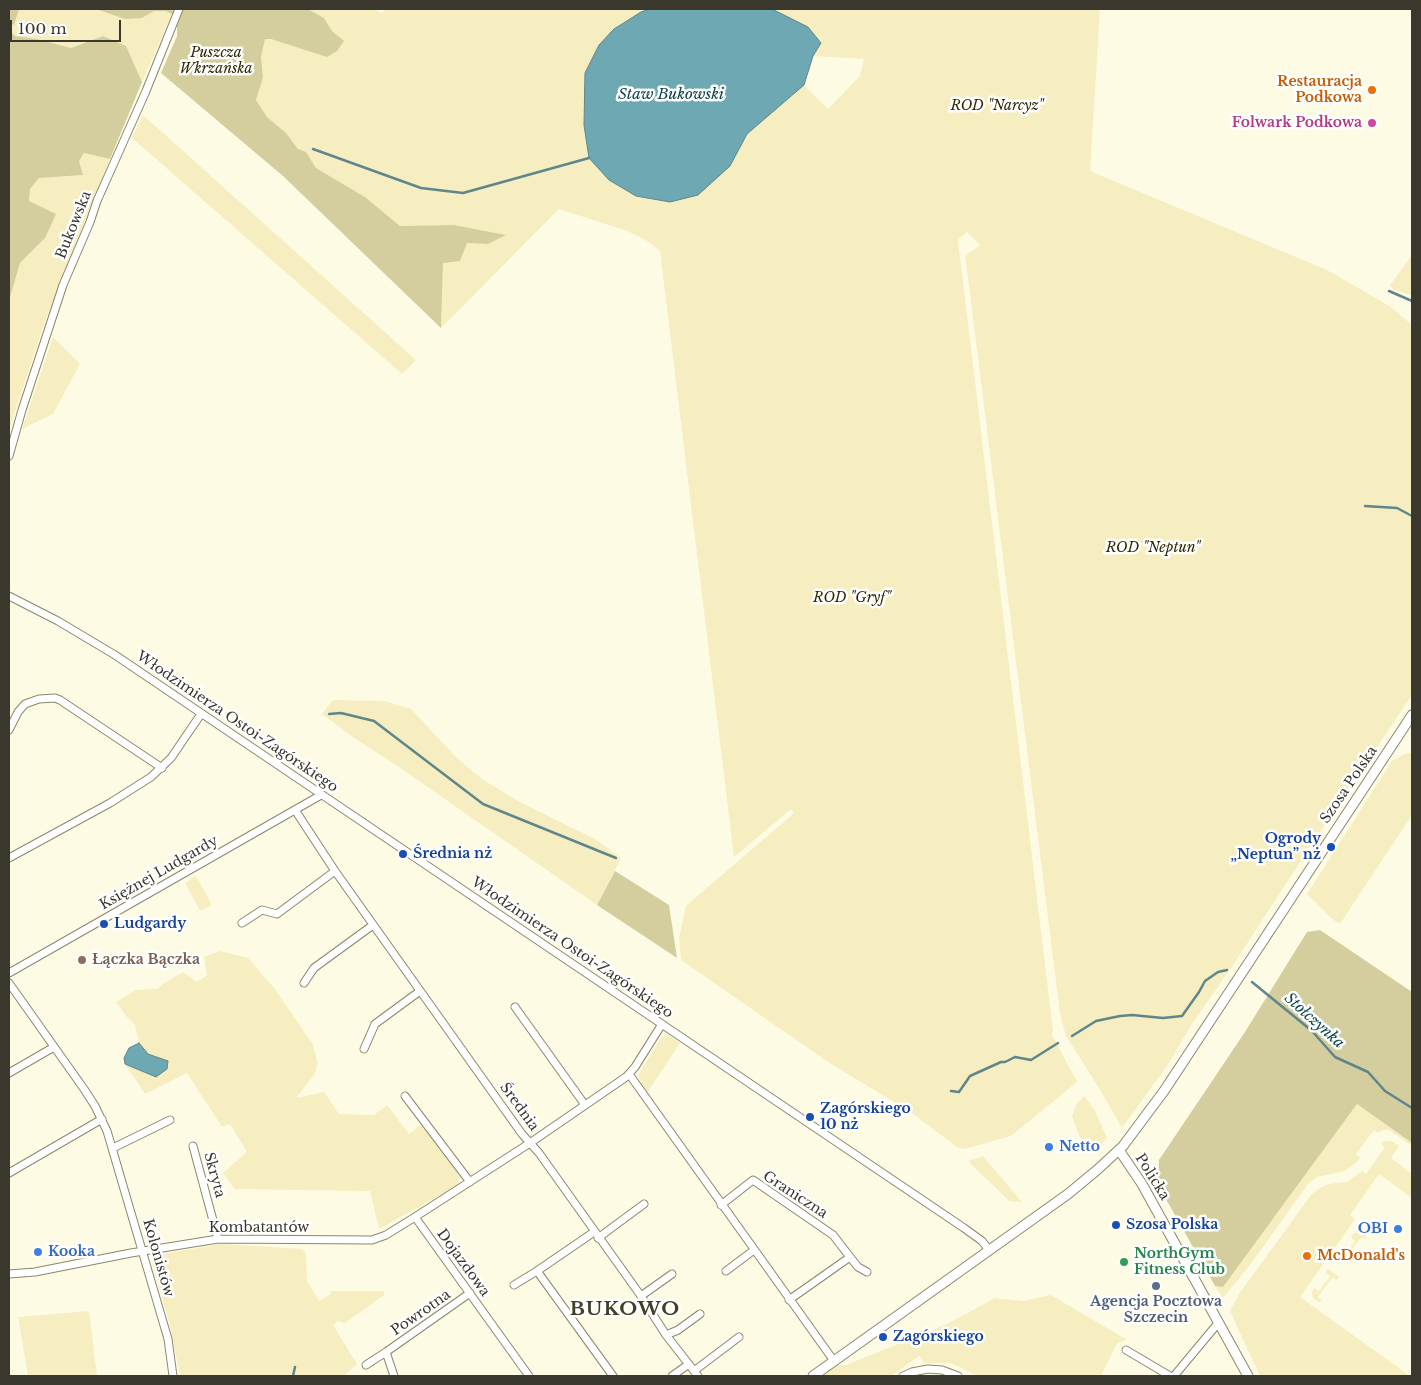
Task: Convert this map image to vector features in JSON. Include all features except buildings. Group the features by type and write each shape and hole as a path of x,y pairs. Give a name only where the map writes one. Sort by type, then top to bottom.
{"street":[{"name":"Bukowska","path":"9,456 63,285 179,9"},
{"name":"Włodzimierza Ostoi-Zagórskiego","path":"9,596 90,639 982,1241 990,1250"},
{"path":"9,730 18,712 25,704 39,699 55,698 162,768"},
{"path":"9,858 110,803 145,781 162,768 178,750 201,714"},
{"name":"Szosa Polska","path":"813,1376 1080,1185 1119,1150 1144,1120 1412,715"},
{"name":"Księżnej Ludgardy","path":"9,973 322,795"},
{"name":"Średnia","path":"295,810 373,925 522,1134 539,1153 641,1296 666,1335 696,1373 740,1337"},
{"path":"242,923 262,910 277,914 335,871"},
{"path":"304,983 314,968 373,925"},
{"name":"Kolonistów","path":"9,983 84,1089 102,1119 113,1148 168,1339 174,1376"},
{"path":"364,1049 375,1024 420,990"},
{"path":"515,1007 585,1105"},
{"path":"415,1217 530,1143 629,1074 662,1024"},
{"path":"9,1073 54,1047"},
{"path":"629,1074 834,1361"},
{"path":"405,1096 470,1182"},
{"path":"9,1172 102,1119"},
{"path":"113,1148 170,1120"},
{"name":"Skryta","path":"193,1146 218,1239"},
{"name":"Policka","path":"1119,1150 1142,1184 1248,1376"},
{"name":"Graniczna","path":"721,1205 753,1180 834,1235 858,1267 867,1272"},
{"path":"514,1285 644,1204"},
{"name":"Kombatantów","path":"9,1274 35,1272 142,1251 218,1239 372,1240 386,1235 415,1217"},
{"name":"Dojazdowa","path":"415,1217 529,1376"},
{"path":"726,1271 754,1250"},
{"path":"789,1300 850,1258"},
{"path":"536,1271 613,1376"},
{"path":"641,1296 672,1274"},
{"name":"Powrotna","path":"366,1364 470,1293"},
{"path":"666,1335 678,1330 700,1314"},
{"path":"1174,1376 1219,1322"},
{"path":"1126,1350 1170,1376"},
{"name":"Powrotna","path":"386,1352 394,1376"},
{"path":"672,1376 689,1364"},
{"path":"903,1376 928,1369 942,1370 958,1376"}],"green space":[{"path":"9,9 19,9 14,25 9,22"},
{"path":"19,9 96,9 142,18 154,11 166,11 172,14 142,82 126,46 103,36 71,48 37,39 15,36 9,30 9,22 14,24"},
{"name":"Puszcza Wkrzańska","path":"96,9 308,9 324,18 332,31 344,41 337,51 327,57 271,39 265,39 261,57 263,78 256,100 267,117 286,133 298,149 306,152 316,168 365,197 400,226 454,225 506,235 488,244 467,243 460,261 443,263 441,328 283,176 161,73 177,36 175,16 166,11 154,11 142,18 125,19"},
{"path":"308,9 372,9 383,13 384,9 650,9 641,12 730,166 747,134 804,85 828,109 860,76 864,59 813,56 821,42 808,27 772,9 1100,9 1090,171 1327,270 1391,307 1412,325 1412,695 1192,1024 1167,1066 1122,1128 1066,1036 1060,1014 965,256 980,245 967,232 958,240 1052,1035 1077,1082 1011,1136 965,1149 957,1147 909,1111 831,1064 681,960 679,938 686,906 794,813 791,809 734,857 660,251 649,242 627,231 559,209 441,328 443,263 467,243 488,244 505,235 454,225 400,226 365,197 316,168 306,152 298,149 286,133 267,117 256,100 263,78 261,57 265,39 343,42 332,31 324,18"},
{"path":"9,30 15,36 37,39 71,48 103,36 126,46 142,82 110,159 84,153 79,161 83,175 39,178 30,189 29,201 56,214 45,238 20,263 9,301"},
{"path":"143,115 416,360 402,374 132,138"},
{"path":"84,153 110,159 44,324 9,430 9,301 20,263 45,238 29,201 30,189 39,178 83,175 79,161"},
{"path":"1412,255 1412,295 1393,290 1390,285"},
{"path":"53,337 80,364 53,414 22,429"},
{"path":"333,700 384,701 411,709 458,759 482,779 518,801 595,839 621,858 597,905 322,714"},
{"path":"1407,753 1412,754 1412,815 1340,924 1332,919 1307,894 1392,761"},
{"path":"615,871 669,905 677,958 597,905"},
{"path":"196,876 212,905 200,911 185,883"},
{"path":"1320,930 1412,992 1412,1143 1357,1104 1223,1287 1215,1286 1158,1185 1159,1160 1245,1032 1307,932"},
{"path":"220,951 248,958 275,989 313,1045 318,1064 314,1075 296,1098 324,1092 339,1114 374,1115 387,1105 409,1134 419,1126 423,1126 456,1170 459,1178 458,1185 379,1229 370,1191 235,1189 223,1173 247,1152 230,1124 222,1127 187,1073 145,1094 125,1064 146,1073 148,1054 139,1043 135,1025 116,1002 136,990 157,989 183,972 197,982 207,975 204,957"},
{"path":"668,1035 680,1043 647,1093 639,1078 639,1074 661,1038"},
{"path":"1084,1096 1094,1109 1107,1138 1094,1153 1080,1137 1072,1117 1076,1105"},
{"path":"1357,1104 1412,1143 1412,1146 1389,1130 1383,1130 1378,1133 1374,1130 1356,1154 1361,1158 1353,1165 1344,1171 1317,1177 1308,1184 1253,1261 1223,1298 1215,1286 1223,1287"},
{"path":"1386,1141 1392,1141 1399,1146 1391,1158 1412,1174 1412,1198 1379,1174 1350,1215 1355,1219 1300,1297 1410,1376 1260,1376 1230,1311 1239,1294 1311,1195 1329,1184 1347,1182 1362,1171 1366,1174 1385,1147 1381,1144"},
{"path":"983,1156 1022,1202 1009,1201 968,1161"},
{"path":"1360,1232 1365,1235 1366,1239 1361,1237 1347,1257 1350,1262 1346,1263 1338,1258 1340,1252 1344,1255 1355,1241 1351,1237 1354,1233"},
{"path":"221,1244 302,1249 306,1254 307,1281 319,1301 331,1294 331,1291 384,1291 384,1295 345,1323 338,1321 333,1325 357,1364 344,1376 180,1376 170,1325 152,1263 156,1255"},
{"path":"1328,1269 1339,1277 1337,1280 1332,1278 1318,1297 1322,1301 1319,1302 1313,1298 1312,1292 1314,1288 1319,1291 1330,1276 1325,1272"},
{"path":"1051,1295 1127,1340 1117,1343 1101,1376 977,1376 951,1363 924,1363 919,1356 891,1376 821,1376 837,1365 846,1365 945,1325 995,1298 1024,1301"},
{"path":"89,1311 97,1376 28,1376 18,1317"}],"water":[{"name":"Staw Bukowski","path":"650,9 772,9 808,27 821,43 813,56 804,85 747,134 730,166 698,195 670,202 636,196 609,180 589,158 584,125 585,73 599,45 614,29 641,12"},
{"path":"139,1043 148,1054 168,1061 167,1069 156,1077 125,1064 124,1058 129,1048"}],"waterway":[{"path":"313,149 421,188 463,193 589,158"},
{"path":"1389,291 1412,301"},
{"path":"1365,506 1397,508 1412,516"},
{"path":"329,714 341,713 374,721 483,804 616,858"},
{"name":"Stołczynka","path":"1072,1036 1096,1021 1120,1016 1132,1015 1163,1018 1182,1016 1205,981 1218,972 1227,970"},
{"name":"Stołczynka","path":"1252,982 1312,1031 1335,1057 1368,1072 1385,1091 1412,1108"},
{"name":"Stołczynka","path":"951,1091 959,1092 970,1076 1001,1062 1015,1057 1031,1060 1058,1043"},
{"path":"293,1376 295,1367"}],"place":[{"name":"Restauracja Podkowa","path":"1372,90"},
{"name":"Folwark Podkowa","path":"1372,123"},
{"name":"Ogrody „Neptun” nż","path":"1331,847"},
{"name":"Średnia nż","path":"403,854"},
{"name":"Ludgardy","path":"104,924"},
{"name":"Łączka Bączka","path":"82,960"},
{"name":"Zagórskiego 10 nż","path":"810,1117"},
{"name":"Netto","path":"1049,1147"},
{"name":"Szosa Polska","path":"1116,1225"},
{"name":"OBI","path":"1398,1229"},
{"name":"Kooka","path":"38,1252"},
{"name":"McDonald's","path":"1307,1256"},
{"name":"NorthGym Fitness Club","path":"1124,1262"},
{"name":"Agencja Pocztowa Szczecin","path":"1156,1286"},
{"name":"Zagórskiego","path":"883,1337"}],"district":[{"name":"BUKOWO","path":"625,1310"}],"park label":[{"name":"ROD \"Narcyz\"","path":"997,106"},
{"name":"ROD \"Neptun\"","path":"1153,548"},
{"name":"ROD \"Gryf\"","path":"852,598"}]}
